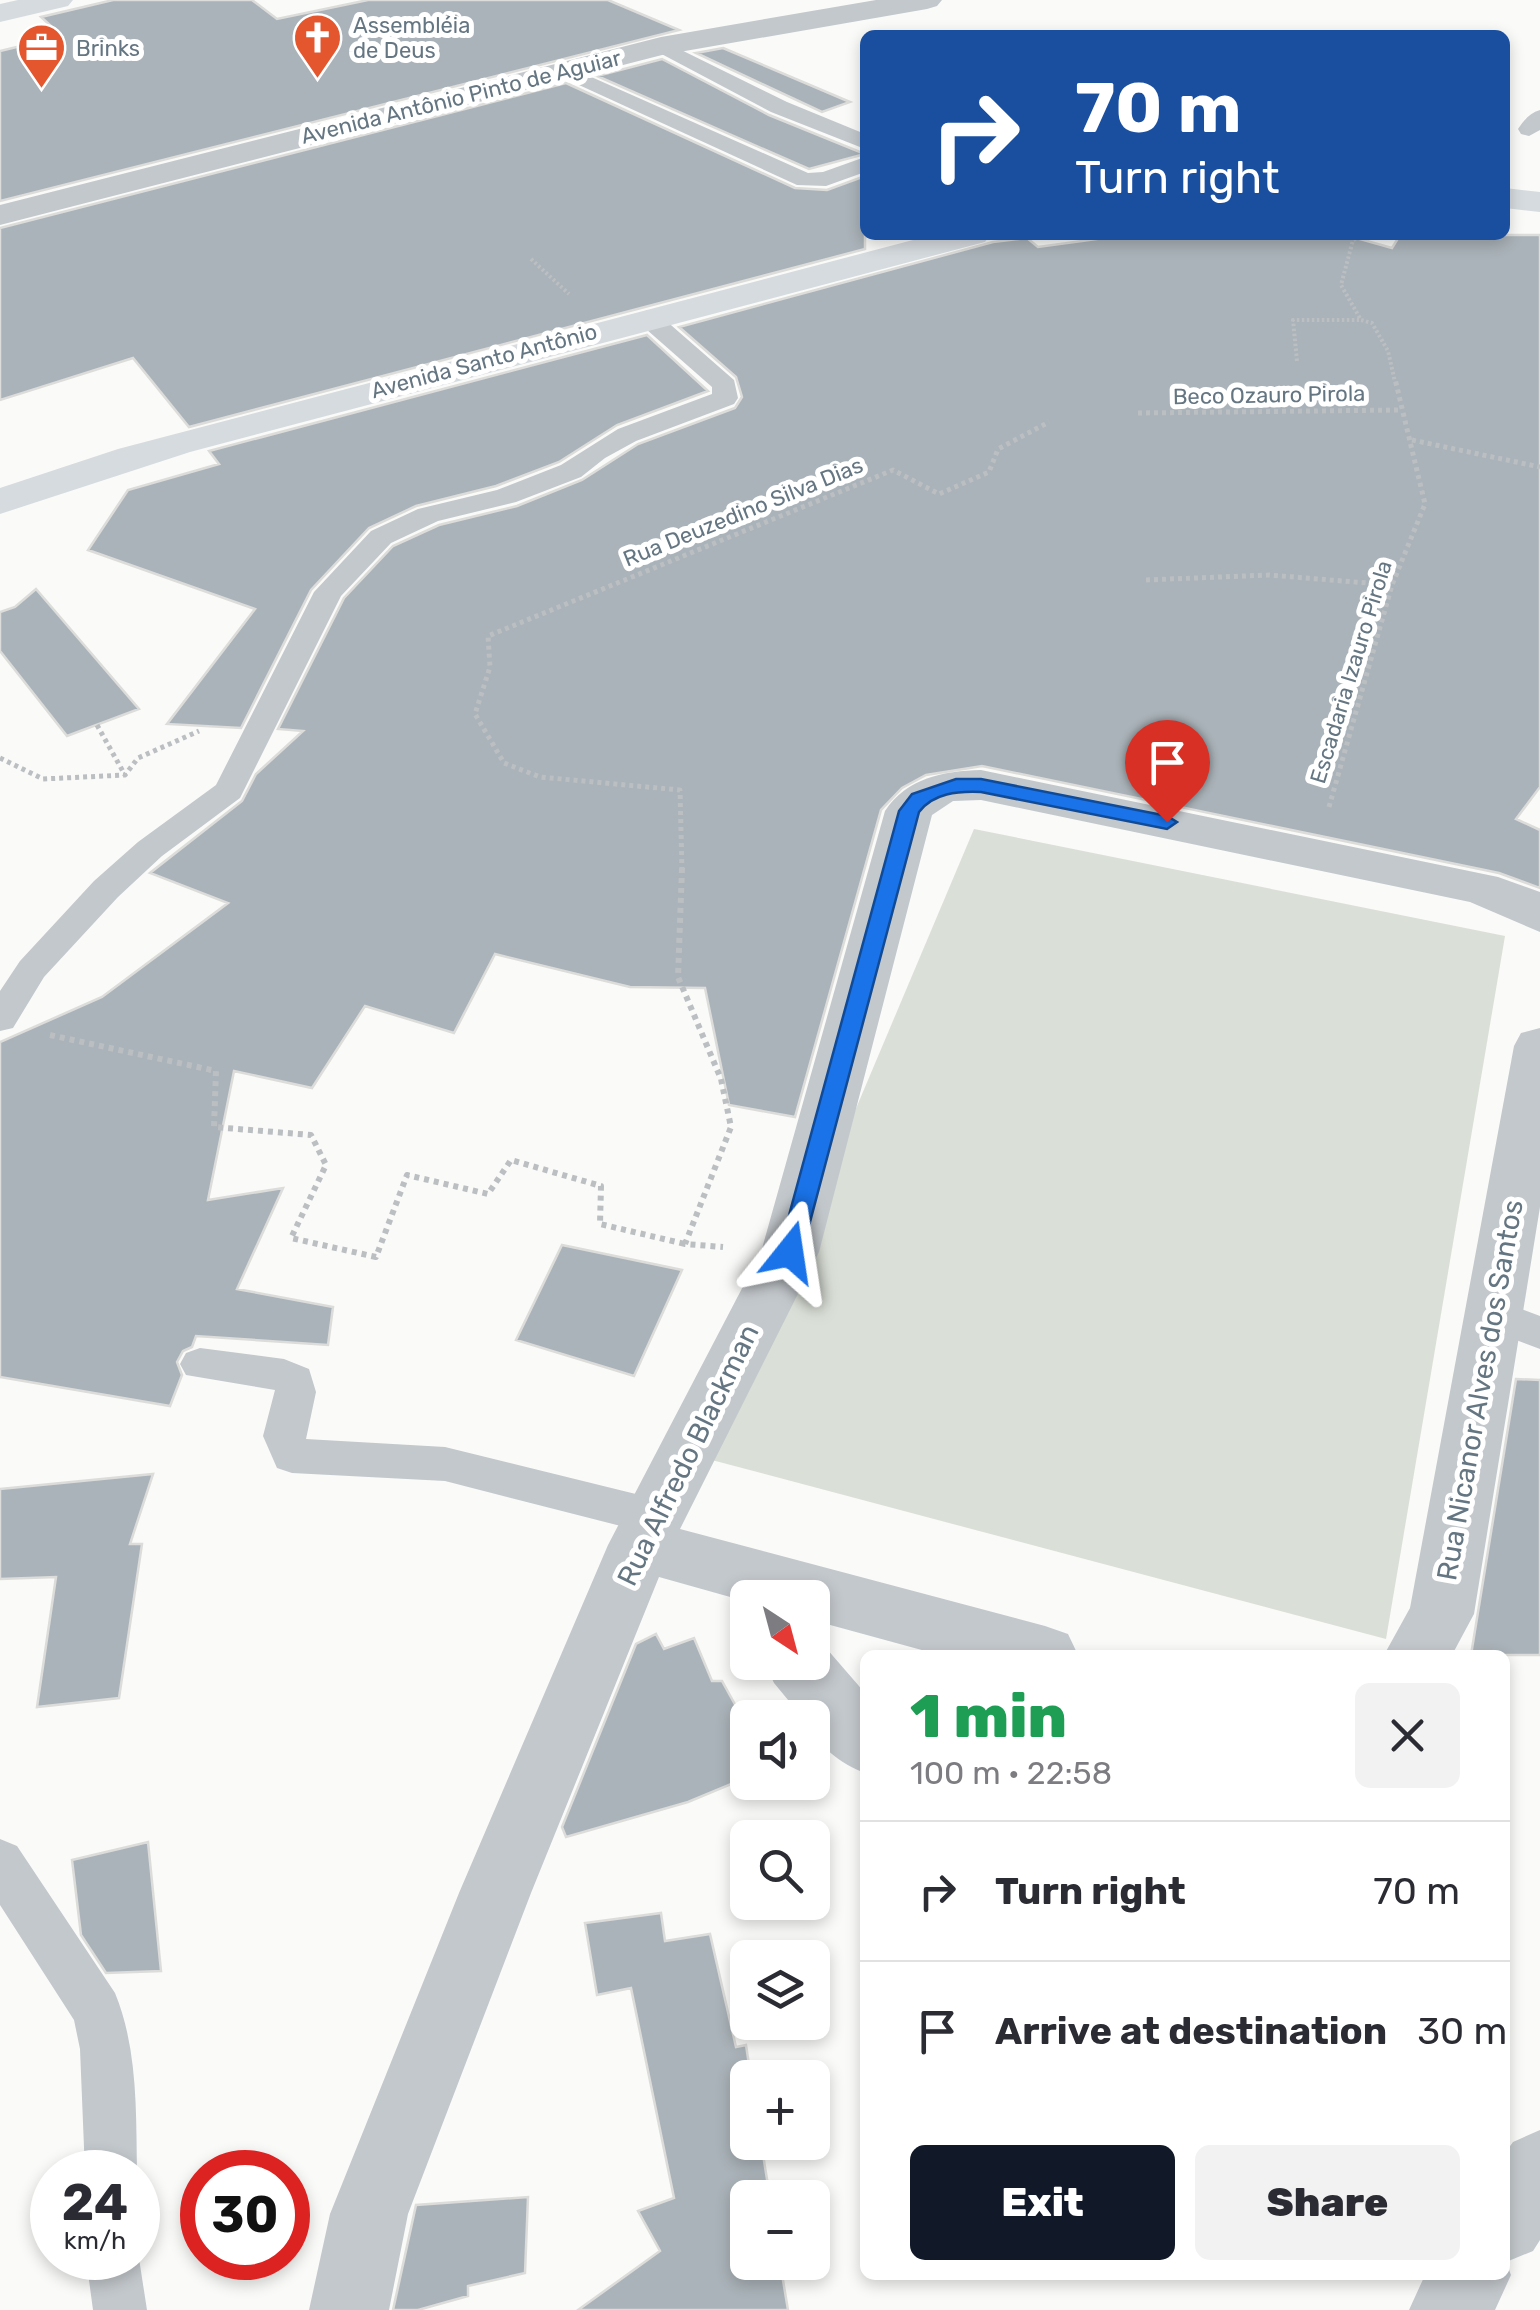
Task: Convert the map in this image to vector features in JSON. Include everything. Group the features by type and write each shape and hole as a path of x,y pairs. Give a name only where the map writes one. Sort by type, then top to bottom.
{"street":[{"path":"0,13 58,0"},
{"name":"Avenida Antônio Pinto de Aguiar","path":"0,215 661,46 927,0"},
{"path":"1510,199 1540,202"},
{"name":"Avenida Santo Antônio","path":"0,502 107,465 647,317 953,240"},
{"name":"Rua Alfredo Blackman","path":"349,2310 368,2214 495,1893 646,1530 790,1252 909,811 919,798 956,785 981,786 1480,888 1528,905 1540,916"},
{"name":"Rua Nicanor Alves dos Santos","path":"1419,1650 1441,1614 1515,1324 1540,1056"},
{"path":"646,1530 730,1581"},
{"path":"830,1603 1026,1650"},
{"path":"812,1680 860,1736"},
{"path":"1510,2215 1540,2168"},
{"path":"1449,2310 1469,2280"}],"lane":[{"path":"661,46 780,106 860,140"},
{"path":"562,70 805,180 826,179 860,166"},
{"path":"0,1019 32,969 106,890 150,849 229,791 328,592 381,536 428,515 506,496 571,471 595,452 627,435 725,398 725,385 647,317"},
{"path":"200,1364 284,1374 295,1382 297,1392 283,1428 283,1444 292,1456 444,1464 646,1530"},
{"path":"0,1862 97,2011 106,2049 109,2150"},
{"path":"117,2280 120,2310"}],"path":[{"name":"Escadaria Izauro Pirola","path":"1316,852 1392,585 1425,504 1388,350 1372,323 1360,320 1341,285 1353,240"},
{"path":"1296,361 1293,320 1360,320"},
{"name":"Beco Ozauro Pirola","path":"1138,413 1400,410"},
{"name":"Rua Deuzedino Silva Dias","path":"678,977 680,790 540,777 504,763 475,714 490,667 488,636 893,470 939,494 989,472 998,449 1048,422"},
{"path":"1412,440 1540,467"},
{"path":"1146,580 1212,574 1342,576 1392,585"},
{"path":"96,725 126,775"},
{"path":"126,775 138,758 201,730 247,751"},
{"path":"0,758 43,780 126,775"},
{"path":"678,977 722,1079 731,1127 685,1244"},
{"path":"36,1032 216,1071 214,1126 311,1135 326,1166 291,1238 376,1256 408,1175 488,1194 511,1160 601,1186 600,1224 685,1244 790,1252"}],"shaded area":[{"path":"974,829 1505,936 1386,1639 708,1459"}],"building":[{"path":"113,0 252,0 277,19 368,0 608,0 679,30 0,201 0,51 62,36 41,17"},
{"path":"723,48 850,102 822,112 696,53"},
{"path":"662,59 769,115 860,152 860,155 809,169 597,76"},
{"path":"566,83 795,188 827,190 860,178 860,240 865,240 865,249 189,427 133,358 0,400 0,228"},
{"path":"1510,235 1540,235 1540,787 1516,819 1540,830 1540,888 1499,873 982,766 926,775 902,788 881,810 795,1117 729,1105 705,988 630,987 495,954 454,1033 365,1006 312,1088 234,1071 208,1200 283,1188 237,1289 333,1307 328,1345 196,1336 192,1347 183,1351 177,1362 182,1375 170,1406 0,1377 0,1042 102,997 228,903 150,873 242,801 256,774 303,731 278,729 344,598 393,546 439,525 517,506 582,480 638,444 735,408 742,397 736,377 679,327 993,242 1029,240 1038,247 1089,240 1364,240 1392,248 1397,240 1510,240"},
{"path":"647,335 708,391 617,425 559,462 496,486 416,506 369,528 311,590 241,728 167,724 255,609 88,550 128,490 219,464 209,451"},
{"path":"36,589 139,709 67,736 0,651 0,612 15,607"},
{"path":"562,1245 682,1270 634,1376 516,1340"},
{"path":"1516,1379 1540,1380 1540,1655 1472,1650"},
{"path":"153,1474 130,1544 142,1544 119,1698 37,1707 56,1577 0,1579 0,1489"},
{"path":"656,1634 664,1649 694,1638 712,1681 722,1681 733,1700 730,1784 688,1802 566,1837 562,1827 636,1644"},
{"path":"148,1842 161,1971 106,1973 81,1935 72,1860"},
{"path":"661,1913 665,1941 710,1934 730,2021 730,2040 734,2040 736,2047 746,2045 748,2060 730,2060 730,2160 764,2160 767,2180 730,2180 730,2280 783,2280 788,2310 578,2310 660,2251 638,2211 674,2198 631,1988 597,1995 585,1923"},
{"path":"528,2197 525,2273 468,2286 468,2296 418,2310 393,2310 416,2205"}],"place":[{"name":"Assembléia de Deus","path":"318,80"},
{"name":"Brinks","path":"41,90"}],"route":[{"path":"790,1252 909,811 919,798 956,785 981,786 1167,822"}]}
